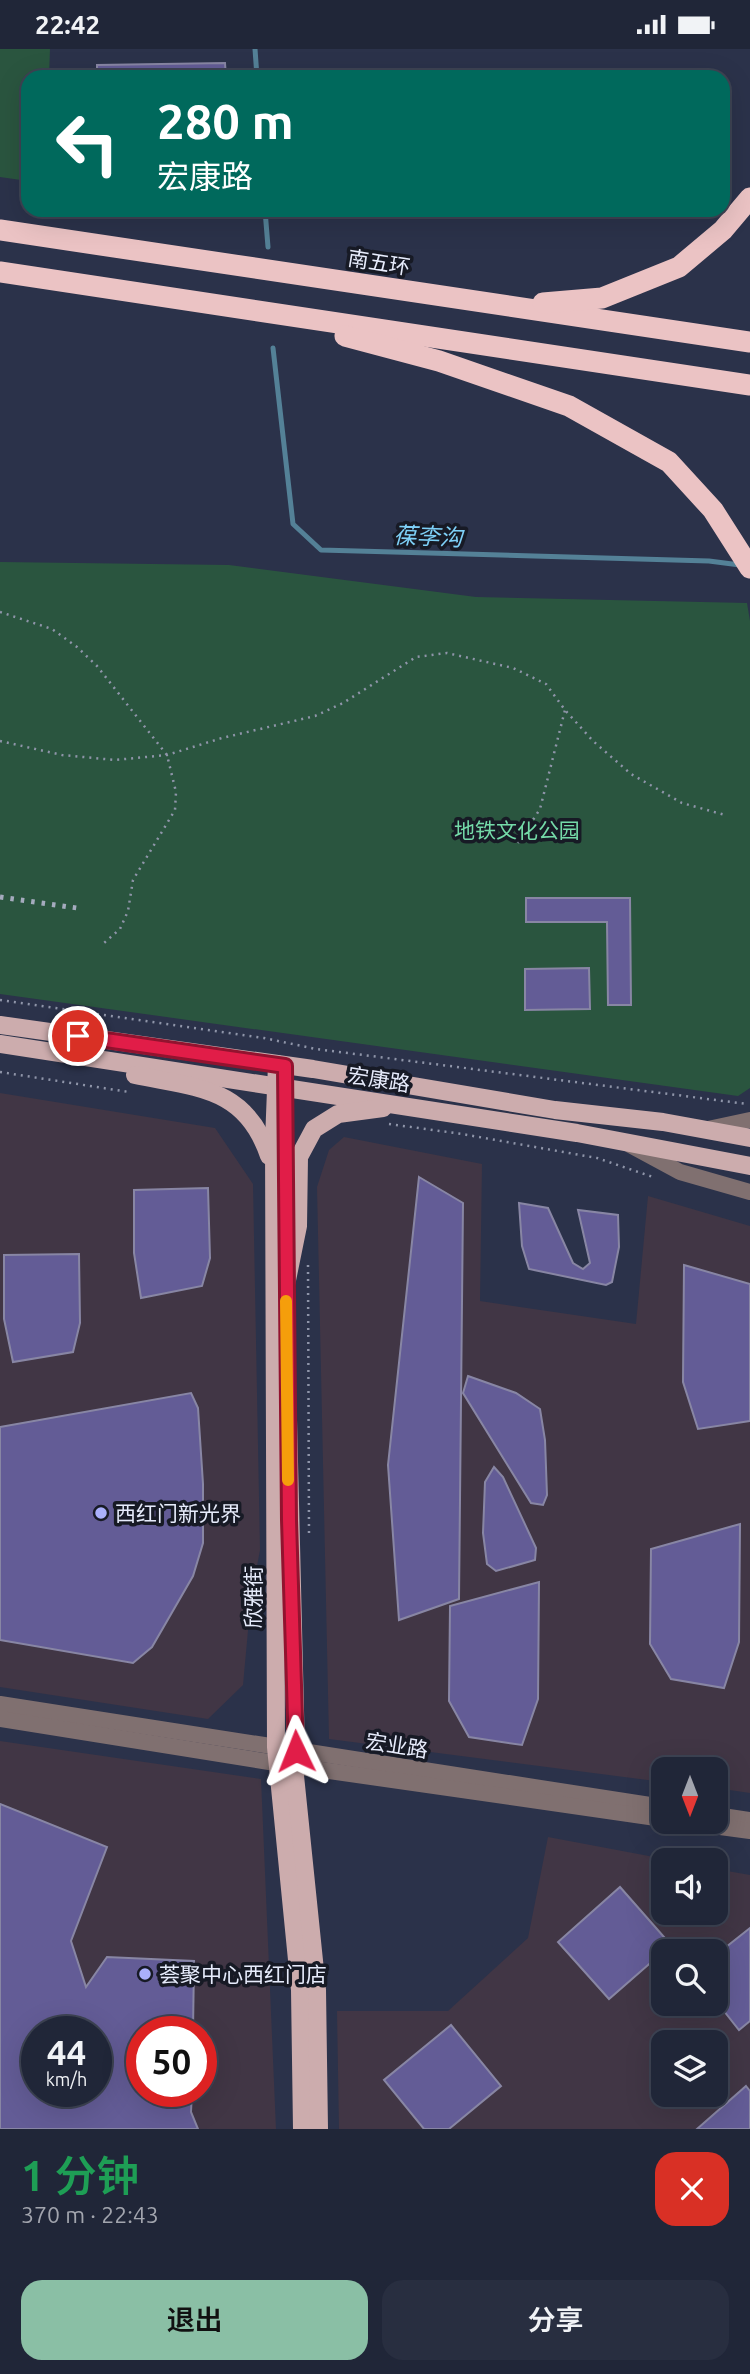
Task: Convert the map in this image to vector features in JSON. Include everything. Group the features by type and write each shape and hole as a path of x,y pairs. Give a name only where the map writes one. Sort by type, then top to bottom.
{"highway":[{"path":"506,306 602,298 679,267 723,230 750,198"},
{"name":"南五环","path":"0,230 750,342"},
{"path":"0,272 750,385"},
{"path":"231,307 439,361 569,407 669,462 713,510 750,568"}],"main road":[{"name":"宏康路","path":"0,1025 281,1065 555,1110 663,1122 750,1138"},
{"name":"宏康路","path":"0,1044 622,1141 750,1166"},
{"path":"54,1052 134,1075 195,1088 230,1100 246,1112 262,1136 274,1174"},
{"name":"欣雅街","path":"281,1065 274,1174 286,1757 300,1990 302,2129"},
{"name":"欣雅街","path":"280,1088 289,1520 286,1757 317,1990 319,2129"},
{"path":"286,1285 298,1226 299,1157 314,1129 338,1114 403,1106"}],"street":[{"path":"704,1129 750,1120"},
{"path":"622,1141 680,1172 750,1192"},
{"name":"宏业路","path":"0,1704 286,1757 651,1817"},
{"name":"宏业路","path":"0,1719 651,1805"},
{"path":"728,1817 750,1820"},
{"path":"728,1828 750,1831"}],"path":[{"path":"0,612 52,629 77,646 97,666 167,755 176,792 175,810 133,880 128,911 120,929 104,943"},
{"path":"0,741 62,755 115,760 167,755 222,738 315,716 343,703 416,657 447,653 513,668 546,684 565,711 593,741 631,774 682,803 725,815"},
{"path":"518,843 540,809 565,711"},
{"name":"宏康路","path":"0,1000 264,1038 316,1049 750,1104"},
{"path":"0,1072 132,1092"},
{"name":"宏康路","path":"383,1123 462,1134 597,1159 663,1180"},
{"path":"308,1259 309,1538"}],"shaded area":[{"path":"0,1093 215,1128 253,1184 260,1550 251,1598 243,1685 208,1719 0,1687"},
{"path":"344,1137 482,1164 480,1301 636,1324 648,1196 750,1226 750,1793 728,1790 728,1757 651,1757 651,1780 329,1739 317,1187 329,1150"},
{"path":"0,1741 261,1779 276,2129 0,2129"},
{"path":"548,1837 651,1856 651,1925 728,1925 728,1871 750,1875 750,2129 339,2129 337,2011 448,2011 528,1938"}],"green space":[{"path":"0,49 50,49 49,70 21,70 21,180 0,177"},
{"name":"地铁文化公园","path":"0,562 229,565 476,597 747,603 750,621 750,1088 738,1096 0,994"}],"building":[{"path":"225,63 226,70 97,70 97,65"},
{"path":"526,898 630,898 631,1005 608,1005 607,922 526,922"},
{"path":"589,968 590,1009 525,1010 525,969"},
{"path":"419,1177 463,1203 459,1599 399,1620 388,1465"},
{"path":"208,1188 210,1258 202,1286 141,1298 134,1253 134,1190"},
{"path":"519,1203 548,1208 573,1263 583,1269 590,1263 578,1210 618,1215 619,1247 612,1282 606,1285 529,1269 522,1246"},
{"path":"79,1254 80,1323 73,1352 13,1362 4,1319 4,1255"},
{"path":"684,1265 750,1284 750,1421 698,1429 683,1382"},
{"path":"468,1376 516,1393 540,1409 545,1440 547,1495 543,1505 531,1503 463,1393"},
{"name":"西红门新光界","path":"191,1393 198,1408 203,1484 203,1543 193,1576 152,1647 133,1663 0,1640 0,1427"},
{"path":"494,1467 503,1477 536,1548 535,1560 496,1571 487,1564 483,1533 485,1482"},
{"path":"740,1524 739,1642 724,1688 671,1679 650,1644 651,1549"},
{"path":"539,1582 538,1699 522,1745 469,1737 449,1701 450,1606"},
{"name":"荟聚中心西红门店","path":"0,1804 107,1847 71,1941 86,1987 107,1957 194,1961 193,2016 126,2016 126,2107 191,2107 198,2129 0,2129"},
{"path":"620,1887 666,1939 651,1939 651,1962 609,1999 558,1942"},
{"path":"750,1928 750,2021 739,2030 728,2016 728,1945"},
{"path":"451,2025 501,2086 449,2129 424,2129 384,2080"},
{"path":"746,2086 750,2091 750,2129 697,2129 722,2107 728,2107 728,2102"}],"waterway":[{"name":"葆李沟","path":"255,49 256,70"},
{"name":"葆李沟","path":"266,217 268,247"},
{"name":"葆李沟","path":"273,348 293,524 321,550 709,561 740,565"}],"railway":[{"path":"0,897 77,908"}],"slow traffic":[{"path":"286,1301 288,1480"}],"place":[{"name":"西红门新光界","path":"101,1513"},
{"name":"荟聚中心西红门店","path":"145,1974"}],"route":[{"path":"78,1036 285,1066 289,1520 296,1751"}]}
